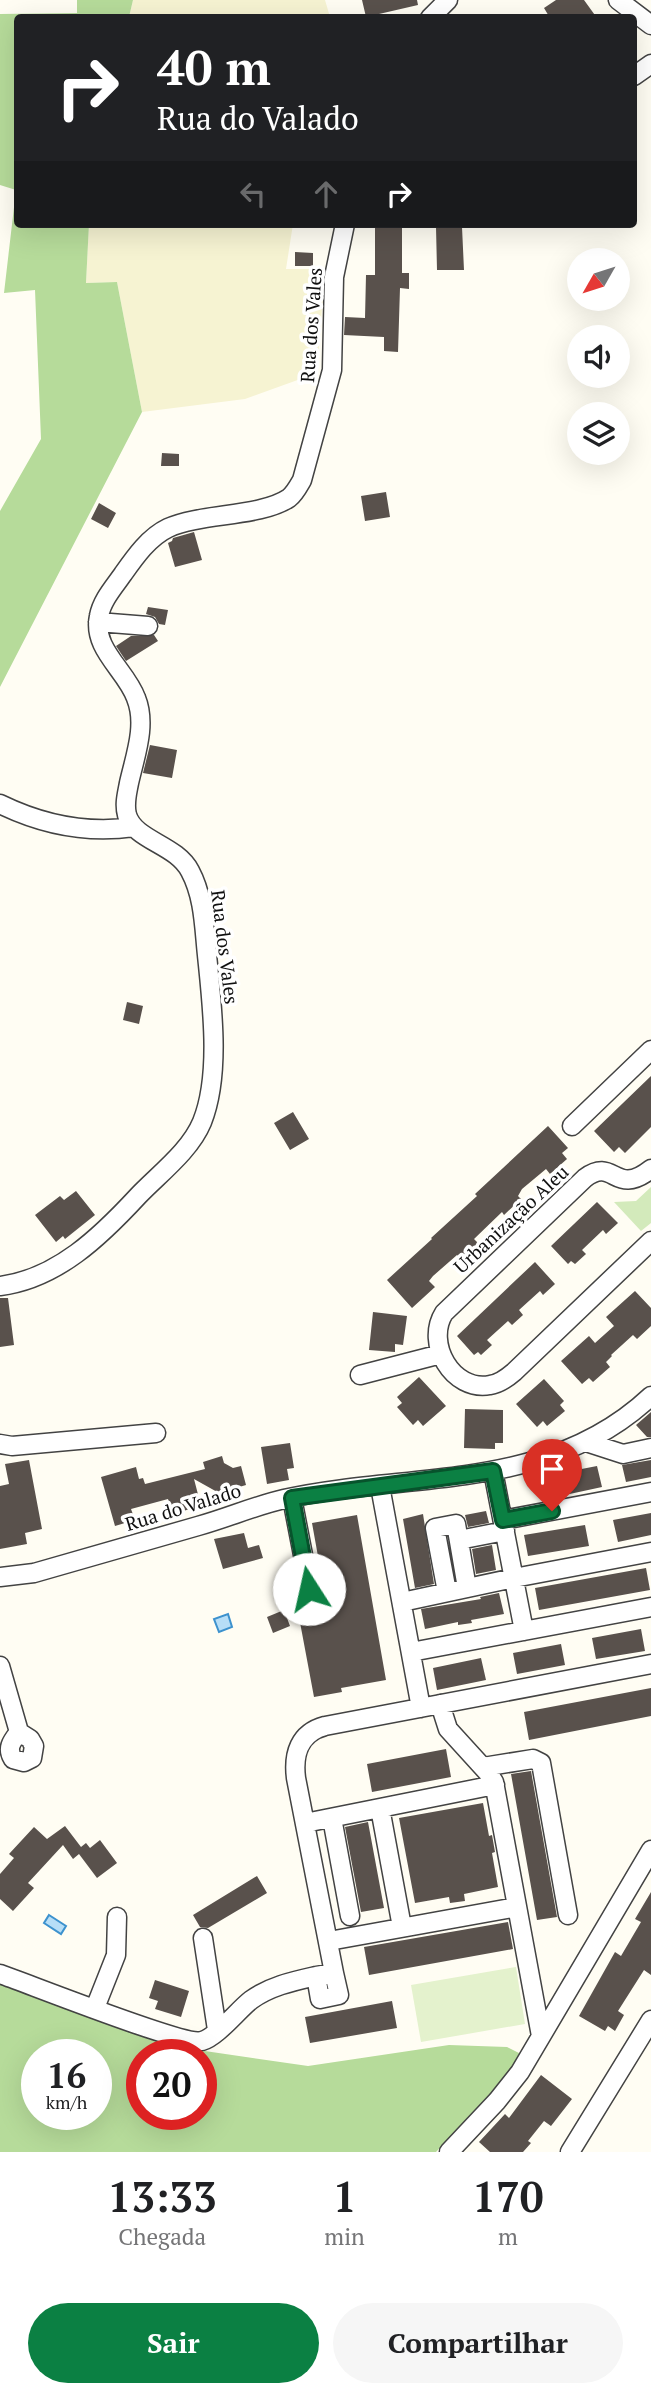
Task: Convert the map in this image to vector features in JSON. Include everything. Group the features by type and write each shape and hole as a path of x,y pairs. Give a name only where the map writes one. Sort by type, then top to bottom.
{"street":[{"path":"434,14 448,0"},
{"path":"618,0 636,14"},
{"path":"637,14 651,25"},
{"name":"Rua dos Vales","path":"98,622 103,605 115,585 138,554 159,533 179,524 273,505 296,491 302,480 329,386 334,277 344,228"},
{"path":"134,827 128,820 125,803 139,740 139,708 130,687 103,645 98,622 148,626"},
{"path":"0,804 44,822 87,830 134,827"},
{"name":"Rua dos Vales","path":"0,1286 37,1277 89,1243 110,1225 181,1151 202,1121 210,1084 213,1014 203,911 198,888 189,868 176,853 134,827"},
{"path":"572,1126 651,1050"},
{"name":"Urbanização Aleu","path":"441,1354 436,1336 444,1313 585,1178 595,1171 603,1170 630,1181 651,1168"},
{"path":"360,1375 441,1354 453,1372 470,1384 479,1386 497,1383 514,1372 651,1241"},
{"name":"Rua do Valado","path":"0,1577 34,1573 292,1498 493,1471 541,1461 586,1442 619,1423 651,1396"},
{"path":"0,1444 8,1447 156,1433"},
{"path":"586,1442 622,1454 651,1448"},
{"path":"493,1471 524,1630"},
{"path":"380,1486 421,1707"},
{"path":"459,1540 504,1525 651,1492"},
{"path":"292,1498 313,1612"},
{"path":"447,1592 435,1528 456,1524 467,1588"},
{"path":"402,1602 651,1552"},
{"path":"411,1652 651,1607"},
{"path":"0,1974 189,2041 204,2040 264,1992 316,1976 320,1999 339,1995 295,1769 297,1752 305,1736 325,1726 651,1664"},
{"path":"0,1666 19,1732"},
{"path":"440,1704 447,1729 483,1767 495,1785 541,2036"},
{"path":"483,1767 533,1759 541,1763 568,1915"},
{"path":"305,1823 495,1785"},
{"path":"380,1808 402,1927"},
{"path":"332,1818 349,1916"},
{"path":"455,2145 513,2081 651,1850"},
{"path":"329,1941 517,1907"},
{"path":"95,2008 115,1959 117,1917"},
{"path":"203,1938 217,2031"},
{"path":"570,2152 651,2020"}],"shaded area":[{"path":"133,0 325,0 329,14 130,14"},
{"path":"89,228 292,228 286,269 325,269 317,373 245,399 142,412 117,282 86,283"}],"green space":[{"path":"77,0 133,0 130,14 14,14 14,189 0,185 0,14 77,13"},
{"path":"14,207 14,228 89,228 86,283 117,282 142,412 0,687 0,511 41,439 35,290 4,293"},
{"path":"651,1187 651,1223 641,1231 614,1202 636,1201"},
{"path":"516,1967 525,2024 421,2042 411,1985"},
{"path":"0,1983 89,2017 162,2039 126,2039 126,2130 217,2130 217,2053 308,2066 449,2045 507,2047 519,2053 516,2069 436,2152 0,2152"}],"water":[{"path":"228,1614 232,1627 219,1632 214,1619"},
{"path":"49,1915 66,1926 61,1934 44,1923"}],"building":[{"path":"362,0 417,0 418,5 379,14 365,14"},
{"path":"556,0 584,0 594,14 548,14 544,8"},
{"path":"375,228 402,228 402,273 409,273 409,289 400,288 398,352 384,351 384,337 344,335 345,317 365,318 366,275 375,275"},
{"path":"436,228 462,228 464,270 437,270"},
{"path":"295,252 313,253 313,266 295,266"},
{"path":"162,453 179,454 179,466 161,466"},
{"path":"386,492 390,517 365,521 361,496"},
{"path":"99,503 116,513 108,528 91,519"},
{"path":"194,532 202,560 175,567 168,543 173,538"},
{"path":"148,607 168,610 165,625 159,624 155,617 146,614"},
{"path":"154,635 158,641 126,661 116,646 131,636"},
{"path":"150,745 177,750 172,778 143,773"},
{"path":"127,1002 143,1006 139,1024 123,1020"},
{"path":"651,1076 651,1127 625,1153 619,1147 614,1152 594,1131"},
{"path":"293,1112 309,1139 290,1150 274,1123"},
{"path":"548,1126 568,1148 562,1153 567,1159 550,1174 546,1169 522,1189 518,1196 521,1199 504,1215 502,1212 474,1239 479,1244 462,1260 457,1255 433,1276 429,1281 435,1287 412,1308 387,1280"},
{"path":"76,1191 95,1215 65,1239 63,1236 56,1242 35,1215 60,1196 64,1200"},
{"path":"597,1202 618,1223 606,1234 603,1230 582,1250 586,1254 575,1264 571,1261 568,1264 551,1246"},
{"path":"535,1262 555,1284 543,1295 540,1291 519,1310 523,1315 512,1325 508,1321 487,1340 492,1345 481,1355 478,1352 474,1355 457,1336"},
{"path":"635,1291 651,1308 651,1326 637,1339 633,1335 611,1355 606,1362 610,1367 593,1382 589,1378 582,1384 561,1361 589,1336 595,1343 614,1326 606,1317"},
{"path":"0,1298 8,1298 14,1345 0,1347"},
{"path":"373,1312 407,1316 403,1345 395,1344 395,1352 369,1350"},
{"path":"419,1377 446,1406 423,1426 418,1420 413,1425 397,1407 402,1403 397,1397"},
{"path":"544,1379 564,1401 560,1405 565,1411 547,1426 543,1421 537,1427 516,1404"},
{"path":"465,1409 503,1410 503,1443 495,1443 495,1449 464,1448"},
{"path":"651,1412 651,1437 647,1437 636,1425"},
{"path":"290,1443 294,1468 287,1469 289,1480 267,1484 261,1447"},
{"path":"222,1456 224,1463 233,1468 241,1466 246,1485 219,1493 194,1479 201,1506 183,1511 182,1507 171,1510 168,1499 131,1509 135,1520 115,1526 101,1477 136,1467 139,1479 143,1478 145,1484 205,1469 203,1462"},
{"path":"29,1460 42,1529 25,1533 27,1544 0,1549 0,1486 9,1484 5,1464"},
{"path":"651,1460 651,1477 626,1482 622,1465"},
{"path":"597,1466 602,1487 565,1495 561,1473"},
{"path":"486,1511 489,1523 468,1527 465,1515"},
{"path":"651,1513 651,1535 618,1542 613,1520"},
{"path":"423,1514 434,1584 415,1588 403,1519"},
{"path":"357,1515 386,1680 341,1688 342,1692 314,1697 299,1617 304,1616 315,1623 322,1620 328,1612 312,1523"},
{"path":"585,1525 589,1546 528,1556 524,1535"},
{"path":"244,1533 248,1548 259,1545 263,1558 223,1569 214,1539"},
{"path":"492,1545 496,1570 476,1574 472,1549"},
{"path":"646,1568 650,1590 539,1610 535,1588"},
{"path":"499,1593 504,1614 471,1620 472,1623 458,1625 458,1622 425,1629 421,1609 481,1599 480,1597"},
{"path":"284,1610 290,1626 273,1633 267,1617"},
{"path":"641,1629 645,1651 596,1659 592,1638"},
{"path":"561,1644 565,1665 517,1674 513,1653"},
{"path":"481,1658 486,1680 437,1690 433,1668"},
{"path":"651,1688 651,1716 529,1740 524,1712"},
{"path":"446,1749 451,1777 372,1792 367,1764"},
{"path":"531,1771 557,1917 537,1920 511,1774"},
{"path":"483,1803 489,1836 492,1835 498,1887 464,1894 465,1901 450,1903 449,1897 415,1903 399,1818"},
{"path":"368,1822 384,1908 361,1912 345,1827"},
{"path":"65,1826 81,1847 86,1843 90,1848 100,1840 117,1863 97,1878 79,1854 73,1859 63,1845 28,1883 34,1888 13,1911 0,1899 0,1874 14,1858 9,1854 34,1827 47,1839"},
{"path":"257,1876 267,1893 208,1928 200,1927 193,1915"},
{"path":"651,1892 651,1975 644,1970 618,2011 624,2015 615,2031 608,2026 605,2031 579,2016 615,1952 621,1956 641,1922 635,1919"},
{"path":"508,1922 513,1949 369,1975 364,1947"},
{"path":"155,1980 189,1991 181,2017 155,2009 158,2001 149,1998"},
{"path":"392,2001 397,2028 310,2043 305,2017"},
{"path":"541,2075 572,2099 551,2126 544,2121 523,2152 490,2152 479,2142 505,2114 509,2118"}],"route":[{"path":"309,1589 292,1498 493,1471 503,1520 552,1511"}]}
